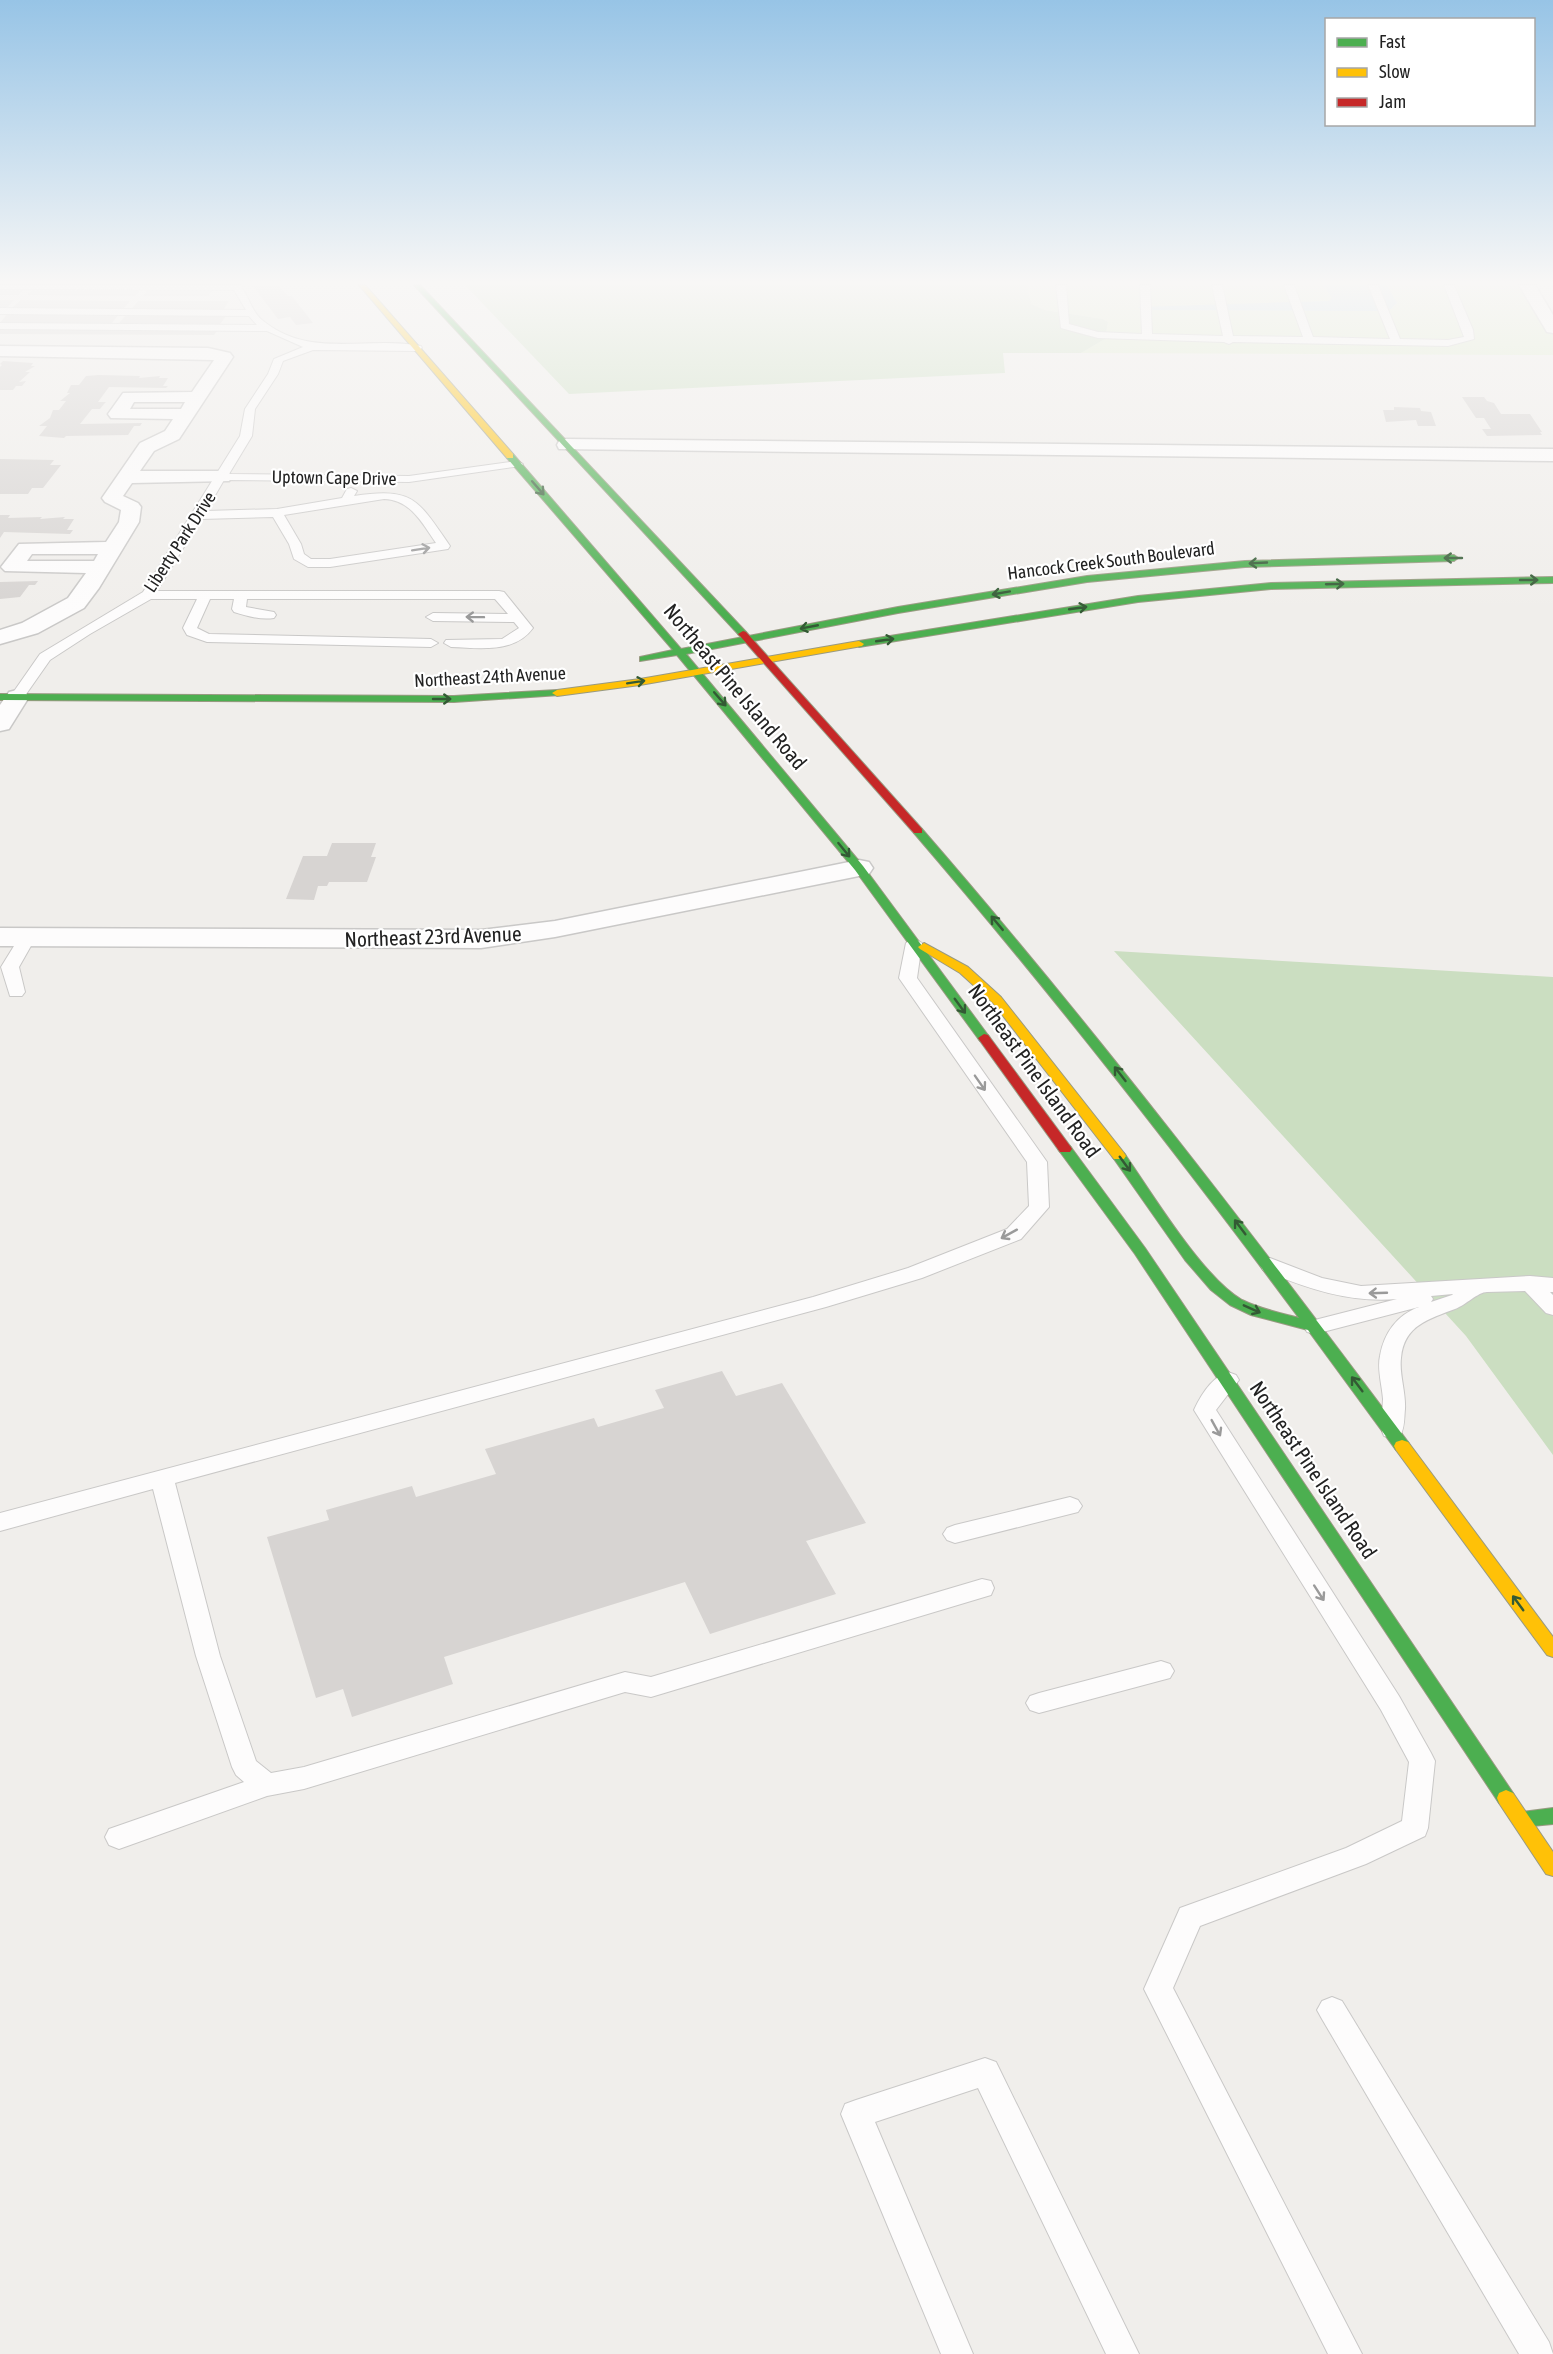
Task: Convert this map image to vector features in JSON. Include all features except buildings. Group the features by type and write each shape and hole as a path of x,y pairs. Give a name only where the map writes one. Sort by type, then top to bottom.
{"main road":[{"name":"Northeast Pine Island Road","path":"457,395 696,671 859,868 1140,1251 1553,1868"},
{"name":"Northeast Pine Island Road","path":"519,395 766,660 969,890 1072,1013 1315,1327 1553,1650"},
{"name":"Northeast Pine Island Road","path":"571,472 610,492"},
{"name":"Hancock Creek South Boulevard","path":"679,651 1034,587 1129,574 1332,560 1470,558"},
{"name":"Hancock Creek South Boulevard","path":"696,671 1033,614 1200,592 1271,586 1553,580"},
{"path":"626,663 679,651"},
{"name":"Northeast 24th Avenue","path":"9,697 492,699 640,682 696,671"},
{"name":"Northeast 24th Avenue","path":"320,698 470,684"},
{"path":"914,943 938,954 974,977 1004,1007 1097,1125 1199,1268 1224,1294 1251,1310 1283,1321 1315,1327"},
{"path":"1521,1819 1553,1816"}],"street":[{"path":"187,414 117,414 129,397 199,397"},
{"path":"0,637 30,628 76,603 129,522 131,507 112,498 147,447 172,435 199,397"},
{"path":"566,445 1553,455"},
{"path":"126,477 222,477"},
{"path":"101,567 12,567 26,548 113,548"},
{"path":"0,724 9,697"},
{"name":"Northeast 23rd Avenue","path":"0,937 481,939 555,929 859,868"}],"lane":[{"name":"Liberty Park Drive","path":"9,697 45,657 148,595 246,435 250,409 259,395"},
{"name":"Uptown Cape Drive","path":"222,477 409,479 517,464"},
{"path":"346,501 358,478"},
{"path":"199,515 277,513 387,494 401,495 411,500 444,546 330,563 308,563 298,556 295,544 277,513"},
{"path":"295,544 311,548 318,556 325,558 387,550 398,553"},
{"path":"148,595 499,595 525,628 518,638 501,642 451,643"},
{"path":"205,595 190,628 192,632 207,638 431,643"},
{"path":"241,595 239,609 269,615"},
{"path":"433,617 518,618"},
{"path":"16,992 10,967 28,937"},
{"path":"0,1522 796,1308 915,1273 1014,1234 1039,1207 1037,1162 908,978 914,943"},
{"path":"1267,1264 1310,1282 1337,1290 1364,1293 1530,1283 1553,1285"},
{"path":"1530,1283 1553,1308"},
{"path":"1315,1327 1478,1286"},
{"path":"1392,1431 1394,1401 1390,1357 1402,1326 1415,1316 1459,1300 1478,1286"},
{"path":"1228,1380 1210,1399 1205,1410 1230,1453 1390,1703 1422,1761 1415,1828 1356,1856 1190,1917 1158,1989 1346,2354"},
{"path":"162,1479 208,1656 244,1767 267,1785"},
{"path":"955,1534 1070,1506"},
{"path":"119,1837 267,1785 304,1778 625,1682 651,1687 982,1588"},
{"path":"1039,1703 1161,1671"},
{"path":"1332,2010 1537,2354"},
{"path":"957,2354 856,2114 986,2072 1123,2354"}],"green space":[{"path":"1114,951 1553,977 1553,1455 1466,1336"}],"traffic: fast":[{"path":"520,395 743,634"},
{"path":"510,456 725,705 859,868 984,1038"},
{"path":"643,659 898,610 1087,579 1245,564 1454,558"},
{"path":"859,644 1138,599 1271,586 1553,580"},
{"path":"0,697 454,699 557,693"},
{"path":"918,831 1045,980 1167,1133 1402,1446"},
{"path":"1065,1149 1140,1251 1506,1798"},
{"path":"1119,1156 1190,1257 1216,1287 1235,1302 1256,1312 1315,1327"},
{"path":"1521,1819 1553,1816"}],"traffic: slow":[{"path":"457,395 510,456"},
{"path":"557,693 640,682 859,644"},
{"path":"924,947 964,970 997,1000 1119,1156"},
{"path":"1402,1446 1553,1650"},
{"path":"1506,1798 1553,1868"}],"traffic: jam":[{"path":"743,634 918,831"},
{"path":"984,1038 1065,1149"}]}
